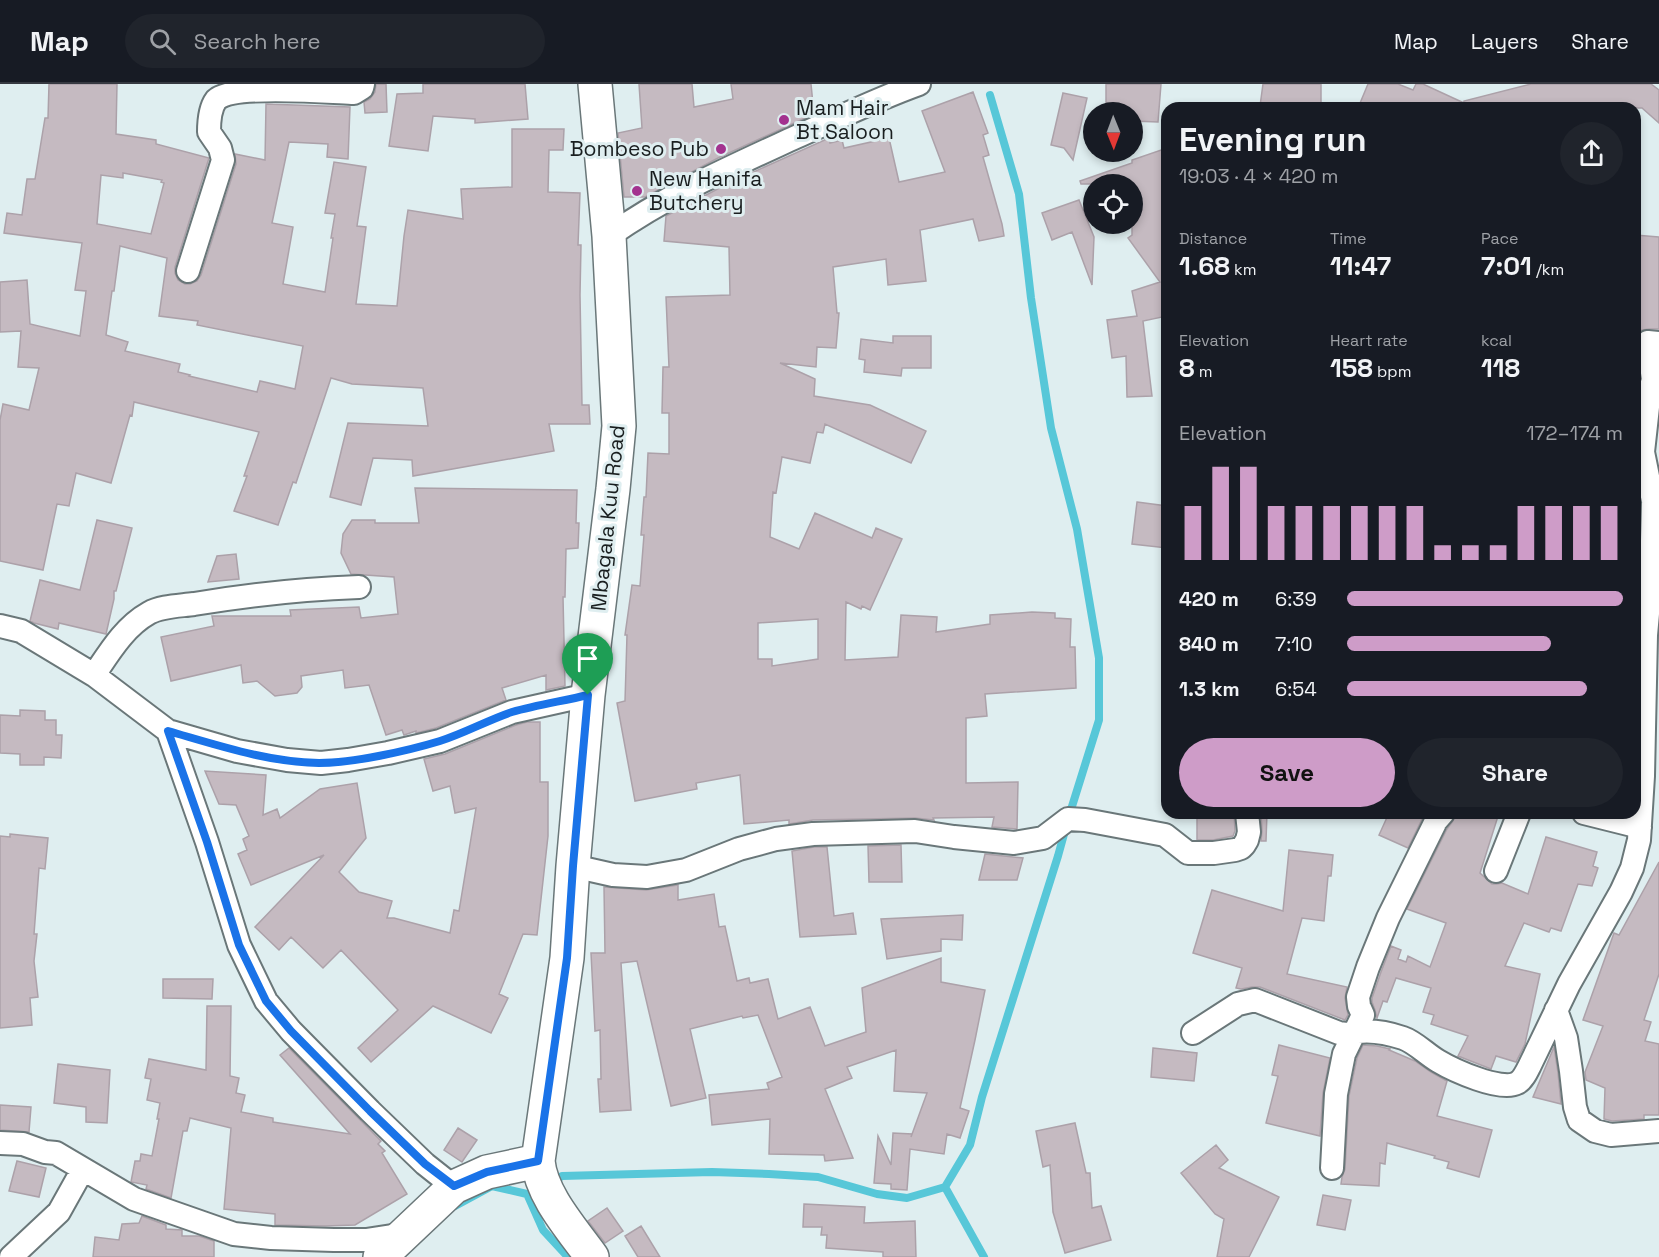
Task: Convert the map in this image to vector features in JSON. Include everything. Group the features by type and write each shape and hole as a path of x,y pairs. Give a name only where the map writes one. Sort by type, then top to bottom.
{"street":[{"path":"188,271 223,160 220,148 209,132 212,109 216,100 225,95 259,88 354,93 362,88 363,84"},
{"name":"Mbagala Kuu Road","path":"592,1257 542,1181 538,1161 567,958 588,695 619,426 609,236 595,84"},
{"path":"609,236 633,219 703,179 919,84"},
{"path":"1641,629 1651,581 1653,501 1643,452 1653,380 1648,342 1659,343"},
{"path":"94,675 118,640 142,618 158,609 232,598 359,587"},
{"path":"0,626 21,631 94,675 168,731 237,751 287,760 321,763 388,753 440,741 512,712 588,695"},
{"path":"1193,1033 1238,1004 1255,1000 1339,1033 1348,1035 1354,1032 1384,1032 1406,1039 1440,1062 1481,1080 1504,1086 1515,1084 1523,1076 1535,1055 1556,1010 1622,892 1646,838 1641,668"},
{"path":"168,731 220,881 239,945 266,1001 291,1031 370,1111 425,1164 454,1186"},
{"path":"573,866 612,875 647,877 664,875 686,870 776,839 813,834 915,831 1014,843 1043,838 1068,819 1165,835 1188,853 1214,854 1241,849 1249,832 1248,819"},
{"path":"1332,1168 1336,1094 1344,1054 1363,1015 1358,997 1388,918 1438,819"},
{"path":"1496,871 1517,819"},
{"path":"1599,819 1646,838"},
{"path":"1556,1010 1566,1038 1575,1107 1579,1120 1595,1131 1611,1135 1659,1131"},
{"path":"0,1143 22,1144 45,1152 56,1153 134,1199 234,1234 272,1238 366,1240 405,1234"},
{"path":"380,1257 454,1186 487,1172 538,1161"},
{"path":"11,1257 59,1212 83,1169"}],"building":[{"path":"49,84 117,84 116,134 156,140 156,144 209,158 175,267 178,280 190,284 197,281 201,275 236,164 235,154 265,160 266,104 350,107 348,159 327,157 328,144 289,142 272,223 293,227 283,284 325,292 335,214 325,213 334,162 366,167 357,226 366,227 356,304 397,306 408,210 463,219 461,189 512,187 512,129 564,129 563,150 549,150 548,192 580,193 578,245 581,245 582,405 589,405 590,424 549,424 554,451 413,476 412,460 373,458 361,505 330,497 348,423 428,426 423,388 352,384 331,378 296,483 293,482 278,525 234,511 247,476 244,476 259,432 134,402 132,416 130,415 111,483 76,473 69,506 57,504 43,570 0,561 0,420 3,404 29,410 39,368 18,367 21,331 0,332 0,282 27,280 30,324 80,336 86,291 75,290 82,243 4,233 7,213 22,215 27,179 35,179 45,118 48,118","holes":["123,173 162,180 161,182 164,183 151,234 97,224 101,175 123,178","120,246 167,258 159,316 198,321 197,325 303,346 295,389 260,381 257,392 189,376 178,372 180,364 125,351 128,342 106,335"]},
{"path":"376,84 386,84 387,112 365,113 364,102 370,99 375,92"},
{"path":"423,84 525,84 528,119 475,123 475,119 433,116 428,151 389,146 397,94 423,93"},
{"path":"639,84 692,84 694,107 733,99 731,84 811,84 814,114 718,158 645,197 624,197 618,133 642,128"},
{"path":"1106,84 1161,84 1158,122 1143,121 1143,102 1106,102"},
{"path":"1263,84 1321,84 1321,102 1261,102"},
{"path":"1368,84 1398,84 1413,90 1416,84 1423,84 1462,102 1360,102"},
{"path":"1531,84 1651,84 1659,90 1659,123 1642,108 1641,102 1464,101"},
{"path":"973,92 988,133 983,135 989,155 983,157 1004,236 979,241 973,219 920,230 926,281 888,285 886,259 833,267 837,313 839,313 836,348 817,347 816,367 780,363 815,379 814,396 870,405 926,431 911,463 825,424 823,433 817,432 810,463 782,457 776,493 773,492 770,537 799,549 815,513 872,538 876,528 902,539 870,610 862,606 861,609 846,602 845,660 898,657 901,615 937,617 936,632 990,624 990,615 1055,613 1055,618 1071,619 1070,647 1075,647 1076,688 985,694 987,716 966,718 966,783 1018,782 1017,829 992,827 994,817 933,818 934,820 915,818 813,820 789,824 789,820 744,824 740,775 696,783 697,789 635,801 617,703 625,701 627,635 625,635 632,585 640,586 644,535 641,535 648,453 669,454 669,413 662,413 663,367 669,367 666,297 730,295 729,247 664,241 666,216 729,183 829,138 830,143 842,140 844,148 889,138 899,182 945,172 922,111","holes":["818,619 818,659 772,666 772,659 758,659 758,623"]},
{"path":"1063,93 1087,98 1086,102 1083,102 1083,116 1073,160 1064,148 1051,145"},
{"path":"1161,150 1161,317 1143,321 1152,396 1127,397 1126,356 1112,358 1107,320 1137,316 1132,291 1160,282 1128,238 1132,234 1143,234 1143,174 1100,174 1132,163 1143,162 1143,156"},
{"path":"1079,200 1083,210 1083,234 1093,234 1094,237 1092,285 1072,232 1052,240 1042,213"},
{"path":"1641,236 1659,237 1659,329 1642,330"},
{"path":"893,336 931,336 931,368 902,368 901,376 864,372 865,360 859,359 861,339 893,343"},
{"path":"415,488 577,490 578,548 566,549 565,597 563,597 565,686 546,690 546,675 502,688 506,700 436,728 404,735 402,730 386,735 369,685 345,688 343,670 301,676 302,687 297,693 275,696 257,681 243,683 241,665 171,681 161,637 214,626 212,616 291,616 290,610 359,607 361,618 398,614 394,577 351,574 341,553 343,534 352,520 375,520 375,523 419,523"},
{"path":"1137,502 1161,505 1161,547 1132,544"},
{"path":"97,520 132,528 116,591 114,591 106,634 59,623 58,629 30,621 40,580 80,590"},
{"path":"236,554 239,579 208,582 217,556"},
{"path":"20,710 45,711 45,720 56,720 56,735 62,735 61,758 44,757 44,765 20,765 20,754 0,753 0,715 20,716"},
{"path":"527,722 540,722 540,782 548,782 548,836 537,935 523,934 499,994 508,998 491,1033 433,1006 371,1062 358,1048 398,1010 341,950 323,968 291,937 279,950 255,927 324,855 251,885 238,854 247,850 243,839 249,836 236,805 219,804 205,771 266,775 263,815 277,809 280,818 320,789 357,783 366,838 339,872 359,892 392,901 387,918 450,933 454,910 459,911 476,808 455,813 450,786 433,791 424,759 445,754"},
{"path":"1197,819 1234,819 1233,836 1197,840"},
{"path":"1261,819 1267,819 1266,841 1261,841"},
{"path":"1386,819 1422,819 1408,848 1379,835"},
{"path":"1454,819 1497,819 1480,873 1492,884 1502,883 1528,894 1546,837 1597,852 1593,866 1598,868 1592,886 1578,884 1561,931 1551,928 1549,932 1524,923 1505,966 1540,974 1525,1044 1516,1062 1496,1056 1491,1069 1458,1056 1468,1036 1431,1024 1434,1015 1423,1012 1431,988 1396,978 1387,1002 1383,1001 1377,1018 1372,1002 1391,946 1401,950 1398,959 1406,962 1408,956 1430,967 1446,923 1407,909"},
{"path":"10,834 48,838 45,869 39,868 34,934 37,934 34,961 38,997 30,998 32,1025 0,1028 0,836 10,837"},
{"path":"901,845 902,882 869,882 868,846"},
{"path":"827,847 834,916 853,913 856,934 800,937 792,851"},
{"path":"1289,850 1333,855 1331,876 1328,876 1324,921 1302,918 1287,974 1347,987 1345,998 1348,1015 1345,1020 1260,987 1236,988 1242,968 1193,953 1212,890 1283,911"},
{"path":"985,854 1023,858 1017,880 979,880"},
{"path":"1659,862 1659,974 1644,1020 1651,1022 1645,1041 1659,1044 1659,1115 1644,1115 1644,1119 1612,1121 1604,1119 1605,1088 1586,1080 1585,1072 1603,1026 1583,1020 1614,933 1619,935"},
{"path":"678,885 678,900 714,894 719,927 725,926 737,981 749,978 750,983 768,979 778,1019 810,1007 825,1046 866,1032 862,988 941,958 941,982 985,990 960,1108 969,1111 960,1138 947,1134 944,1154 910,1149 907,1190 891,1189 891,1184 874,1183 878,1136 891,1165 893,1133 912,1134 911,1137 927,1093 894,1091 896,1050 847,1067 852,1078 825,1089 853,1158 825,1161 824,1155 769,1154 770,1119 712,1125 709,1095 769,1089 767,1083 782,1077 758,1015 743,1018 742,1016 690,1029 706,1098 671,1106 637,961 621,963 631,1110 600,1112 598,1079 601,1079 600,1030 595,1031 591,953 605,953 604,887 646,890"},
{"path":"963,915 962,940 941,939 941,951 887,959 881,919"},
{"path":"163,979 213,979 212,999 163,998"},
{"path":"207,1006 231,1006 230,1076 239,1078 236,1093 245,1095 241,1112 273,1118 273,1122 350,1134 280,1055 289,1048 381,1141 378,1144 385,1151 382,1153 407,1194 355,1225 275,1225 275,1214 224,1209 231,1128 190,1118 187,1131 183,1131 171,1198 146,1189 147,1185 131,1182 135,1161 140,1161 141,1154 152,1156 159,1119 157,1119 160,1103 147,1100 151,1079 145,1078 149,1059 206,1070"},
{"path":"1279,1045 1330,1058 1323,1093 1320,1136 1266,1123 1278,1076 1272,1075"},
{"path":"1363,1045 1390,1049 1447,1081 1437,1116 1492,1130 1479,1177 1447,1168 1449,1162 1434,1158 1435,1156 1387,1143 1385,1164 1380,1163 1379,1186 1341,1184 1345,1169 1349,1096 1357,1058"},
{"path":"1554,1047 1558,1073 1561,1104 1533,1097"},
{"path":"1153,1048 1197,1053 1194,1081 1151,1077"},
{"path":"58,1064 110,1070 107,1123 86,1122 86,1107 54,1103"},
{"path":"0,1105 31,1107 29,1132 0,1130"},
{"path":"1075,1123 1086,1173 1090,1173 1092,1208 1101,1206 1111,1240 1065,1253 1053,1212 1050,1165 1043,1167 1036,1131"},
{"path":"458,1128 477,1140 462,1162 444,1150"},
{"path":"1216,1145 1228,1160 1219,1168 1279,1197 1249,1257 1217,1257 1224,1219 1215,1214 1181,1173"},
{"path":"17,1161 46,1168 39,1197 9,1191"},
{"path":"1323,1195 1351,1200 1345,1230 1317,1225"},
{"path":"804,1204 865,1207 864,1223 915,1221 916,1257 883,1257 883,1252 826,1248 827,1235 821,1235 822,1227 803,1227"},
{"path":"607,1208 623,1231 605,1243 588,1221"},
{"path":"142,1216 166,1225 166,1229 182,1230 182,1236 199,1236 214,1241 214,1257 93,1257 95,1237 119,1240 122,1224 139,1223"},
{"path":"641,1226 660,1257 638,1257 625,1236"}],"waterway":[{"path":"990,95 1019,194 1031,298 1051,428 1077,529 1099,658 1099,720 1069,816"},
{"path":"984,1257 945,1187 970,1145 982,1097 1066,827"},
{"path":"552,1182 562,1176 712,1172 818,1177 877,1194 907,1198 945,1187"},
{"path":"455,1206 492,1186 527,1194 543,1230 568,1257"}],"place":[{"name":"Mam Hair Bt Saloon","path":"784,120"},
{"name":"Bombeso Pub","path":"721,149"},
{"name":"New Hanifa Butchery","path":"637,191"}],"route":[{"path":"588,695 567,958 538,1161 487,1172 454,1186 425,1164 370,1111 291,1031 266,1001 239,945 207,842 168,731 237,751 287,760 321,763 388,753 440,741 512,712 588,695"}]}
